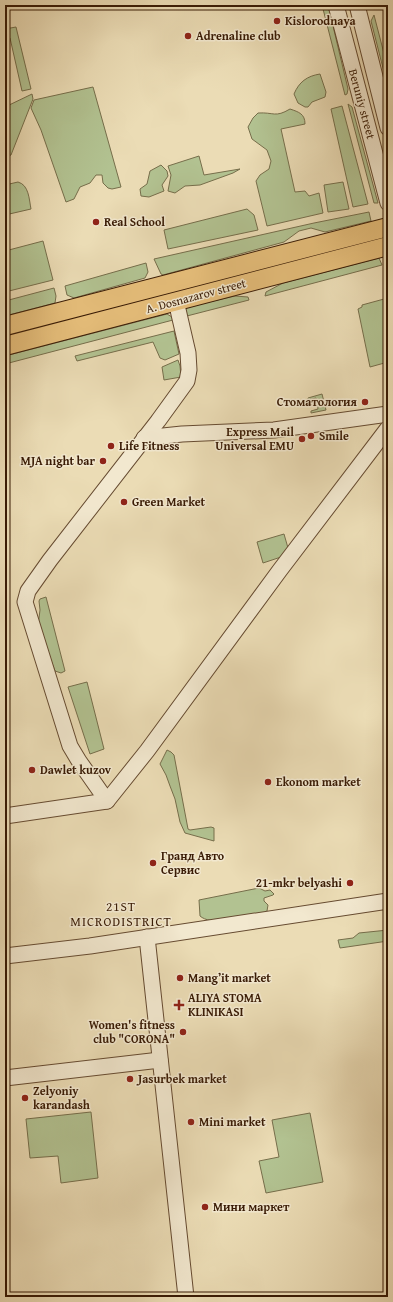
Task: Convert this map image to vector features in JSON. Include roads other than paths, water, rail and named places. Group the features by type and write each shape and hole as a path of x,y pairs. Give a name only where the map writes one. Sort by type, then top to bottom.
{"main road":[{"name":"A. Dosnazarov street","path":"5,346 176,301 378,242 388,227"},
{"name":"A. Dosnazarov street","path":"5,326 156,286 378,242"}],"street":[{"name":"Beruniy street","path":"336,5 387,196"},
{"name":"Beruniy street","path":"357,5 388,128"},
{"path":"107,801 70,746 26,602 28,591 61,545 187,381 189,370 188,353 176,301"},
{"path":"144,438 182,434 274,430 388,414"},
{"path":"5,816 107,801 155,741 276,575 388,428"},
{"path":"5,956 90,946 388,901"},
{"path":"148,937 186,1297"},
{"path":"5,1078 160,1060"}],"place":[{"name":"Kislorodnaya","path":"277,21"},
{"name":"Adrenaline club","path":"188,36"},
{"name":"Real School","path":"96,222"},
{"name":"Стоматология","path":"365,402"},
{"name":"Smile","path":"311,436"},
{"name":"Express Mail Universal EMU","path":"302,439"},
{"name":"Life Fitness","path":"111,446"},
{"name":"MJA night bar","path":"103,461"},
{"name":"Green Market","path":"124,502"},
{"name":"Dawlet kuzov","path":"32,770"},
{"name":"Ekonom market","path":"268,782"},
{"name":"Гранд Авто Сервис","path":"153,863"},
{"name":"21-mkr belyashi","path":"350,883"},
{"name":"Mangʼit market","path":"180,978"},
{"name":"ALIYA STOMA KLINIKASI","path":"179,1005"},
{"name":"Women's fitness club \"CORONA\"","path":"183,1032"},
{"name":"Jasurbek market","path":"130,1079"},
{"name":"Zelyoniy karandash","path":"25,1098"},
{"name":"Mini market","path":"191,1122"},
{"name":"Мини маркет","path":"205,1207"}],"district":[{"name":"21ST MICRODISTRICT","path":"121,914"}]}
